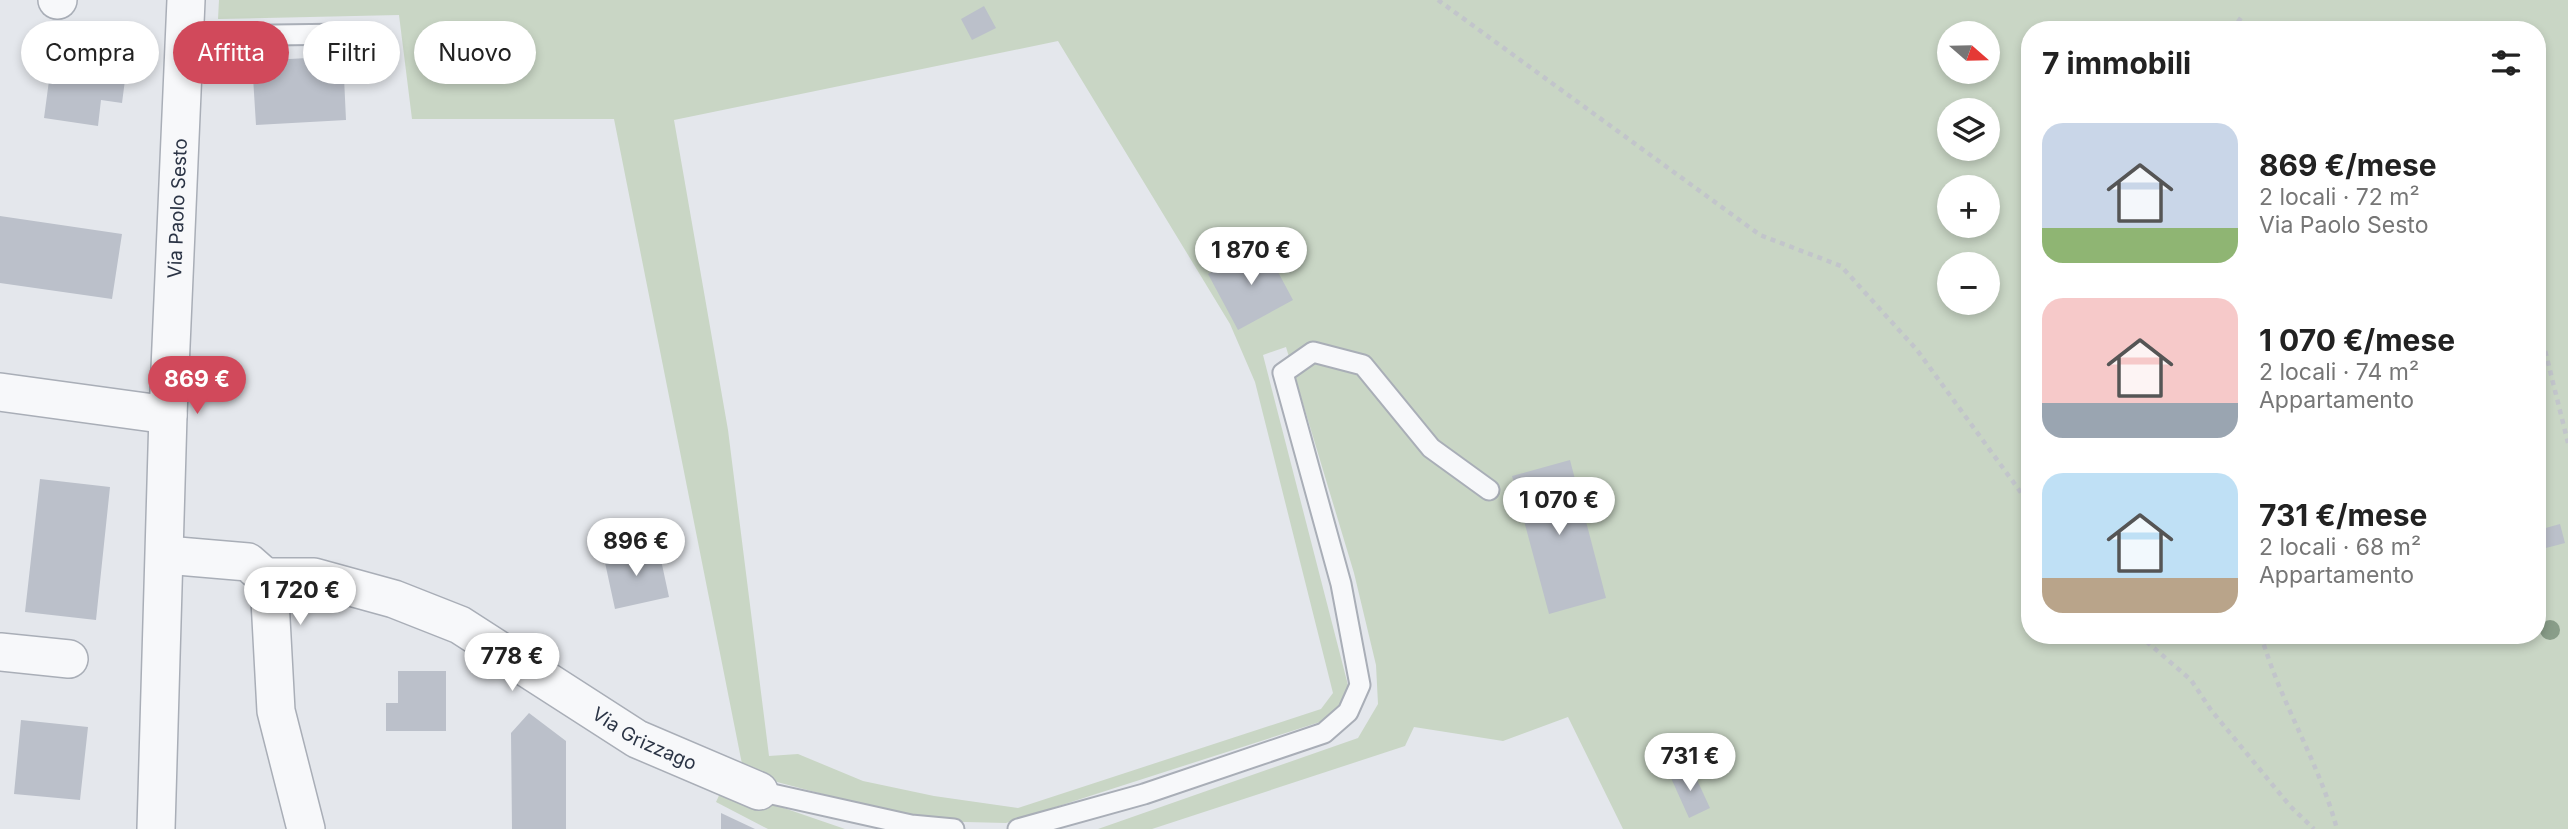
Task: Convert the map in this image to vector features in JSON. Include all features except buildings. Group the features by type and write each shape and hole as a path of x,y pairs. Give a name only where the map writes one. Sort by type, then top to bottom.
{"street":[{"name":"Via Paolo Sesto","path":"156,829 185,18"},
{"path":"0,392 169,415"},
{"name":"Via Grizzago","path":"166,555 248,562 265,577 314,577 394,599 460,625 638,739 759,791"},
{"path":"265,577 270,600 276,711 306,829"},
{"path":"0,652 69,659"}],"lane":[{"path":"185,18 303,30"},
{"path":"1018,829 1144,794 1324,733 1348,712 1360,685 1344,597 1283,373 1313,352 1363,365 1431,448 1489,490"},
{"path":"759,791 911,825 954,829"}],"path":[{"path":"1438,0 1648,151 1759,235 1842,265 1917,350 2021,493"},
{"path":"2239,21 2244,15"},
{"path":"2546,354 2568,443"},
{"path":"2150,644 2192,680 2211,710 2290,806 2315,829"},
{"path":"2263,644 2269,664 2330,801 2337,829"}],"green space":[{"path":"219,0 2568,0 2568,829 1623,829 1568,717 1503,741 1414,727 1405,746 1152,829 1098,829 1358,738 1378,704 1376,665 1354,573 1286,347 1263,355 1349,689 1339,707 1323,721 1006,823 925,821 777,782 742,764 614,119 412,119 399,15 218,19","holes":["1058,41 1230,324 1255,382 1333,693 1321,709 1018,808 934,796 863,781 798,754 769,756 728,430 674,120"]},
{"path":"723,787 845,829 768,829 716,802"}]}
